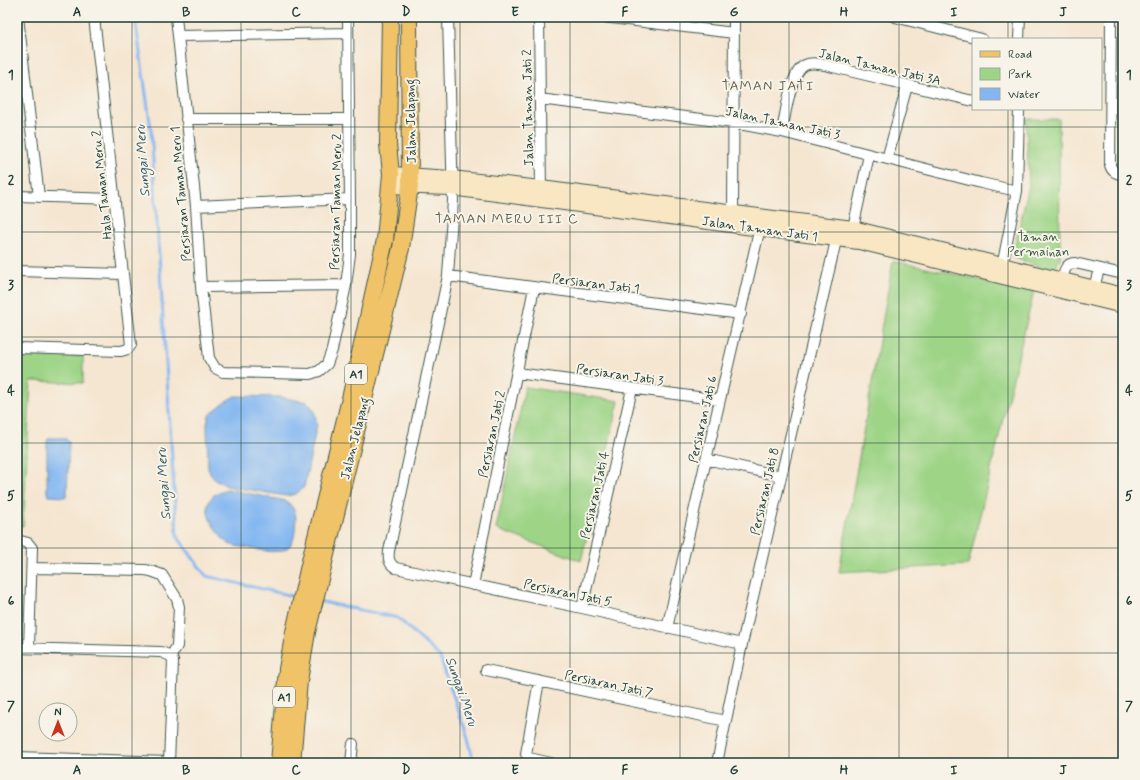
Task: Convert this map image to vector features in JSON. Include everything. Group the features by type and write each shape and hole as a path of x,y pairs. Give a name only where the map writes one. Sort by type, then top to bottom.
{"main road":[{"name":"Jalan Jelapang","path":"292,763 299,681 300,632 310,561 350,399 385,240 391,180 388,144 390,17"},
{"name":"Jalan Jelapang","path":"279,763 287,669 326,558 340,494 401,248 410,181 409,17"}],"street":[{"name":"Hala Taman Meru 2","path":"17,348 121,351 128,349 131,343 94,17"},
{"name":"Persiaran Taman Meru 1","path":"176,17 196,206 200,288 209,358 215,368"},
{"name":"Persiaran Taman Meru 2","path":"215,368 223,372 310,374 319,370 326,364 332,350 346,285 350,254 348,17"},
{"path":"448,17 451,183 453,200 448,276"},
{"name":"Jalan Taman Jati 2","path":"539,17 541,193"},
{"path":"603,17 645,20 734,33"},
{"path":"733,213 734,17"},
{"path":"895,17 978,38"},
{"path":"1019,38 1020,17"},
{"path":"1111,17 1110,165 1112,170 1117,174 1123,175"},
{"path":"18,19 39,197"},
{"path":"179,36 348,33"},
{"name":"Jalan Taman Jati 3A","path":"782,132 794,81 798,71 805,65 816,63 972,102"},
{"path":"887,159 907,86"},
{"name":"Jalan Taman Jati 3","path":"539,98 734,123 782,132 1017,191"},
{"path":"1001,270 1017,191 1019,110"},
{"path":"186,119 349,119"},
{"name":"Persiaran Jati 8","path":"718,763 742,644 781,476 843,231 869,154"},
{"name":"Jalan Taman Jati 1","path":"391,180 451,183 733,213 761,222"},
{"name":"Jalan Taman Jati 1","path":"541,193 761,222 843,231 1061,285 1123,306"},
{"path":"17,196 115,199"},
{"path":"196,206 350,199"},
{"name":"Persiaran Jati 6","path":"667,628 741,314 761,222"},
{"name":"Jalan Taman Jati 1","path":"843,231 859,242 1001,270"},
{"path":"1061,285 1065,268 1071,263 1123,274"},
{"path":"1094,288 1099,268"},
{"path":"17,271 123,274"},
{"name":"Persiaran Jati 1","path":"448,276 741,314"},
{"name":"Persiaran Jati 5","path":"448,276 389,551 390,563 396,568 742,644"},
{"path":"200,288 346,285"},
{"name":"Jalan Taman Jati 1","path":"1061,285 1094,288 1123,295"},
{"name":"Persiaran Jati 2","path":"473,585 534,288"},
{"name":"Persiaran Jati 3","path":"517,373 720,400"},
{"name":"Persiaran Jati 4","path":"582,608 632,389"},
{"path":"706,459 781,476"},
{"path":"17,540 28,543 32,548 29,648"},
{"path":"32,568 145,570 162,575 178,599 179,607 177,646 171,656"},
{"path":"17,648 161,652 171,656 174,661 169,762 17,757"},
{"name":"Persiaran Jati 7","path":"486,670 726,721"},
{"path":"539,681 526,754 529,758 551,763"},
{"path":"351,763 353,744"}],"green space":[{"name":"Taman Permainan","path":"1026,119 1059,119 1060,258 1053,272 1012,257 1029,186"},
{"path":"893,261 1034,291 968,565 839,572"},
{"path":"17,354 83,356 83,383 31,381 23,526 17,526"},
{"path":"525,387 619,401 581,561 496,529"}],"water":[{"path":"235,396 280,397 307,402 314,410 317,424 304,487 296,494 286,496 227,486 213,478 208,469 207,424 209,415 226,401"},
{"path":"49,438 65,438 69,442 67,494 65,497 49,496 47,493 47,441"},
{"path":"227,489 286,501 293,508 296,518 295,531 290,546 279,551 265,551 234,546 225,541 219,534 210,518 208,506 209,501 213,496"}],"waterway":[{"name":"Sungai Meru","path":"135,17 151,129 177,536 206,576 297,597"},
{"name":"Sungai Meru","path":"318,601 398,618 440,657 468,738 474,763"}],"district":[{"name":"TAMAN JATI","path":"768,85"},
{"name":"TAMAN MERU III C","path":"507,218"}]}
